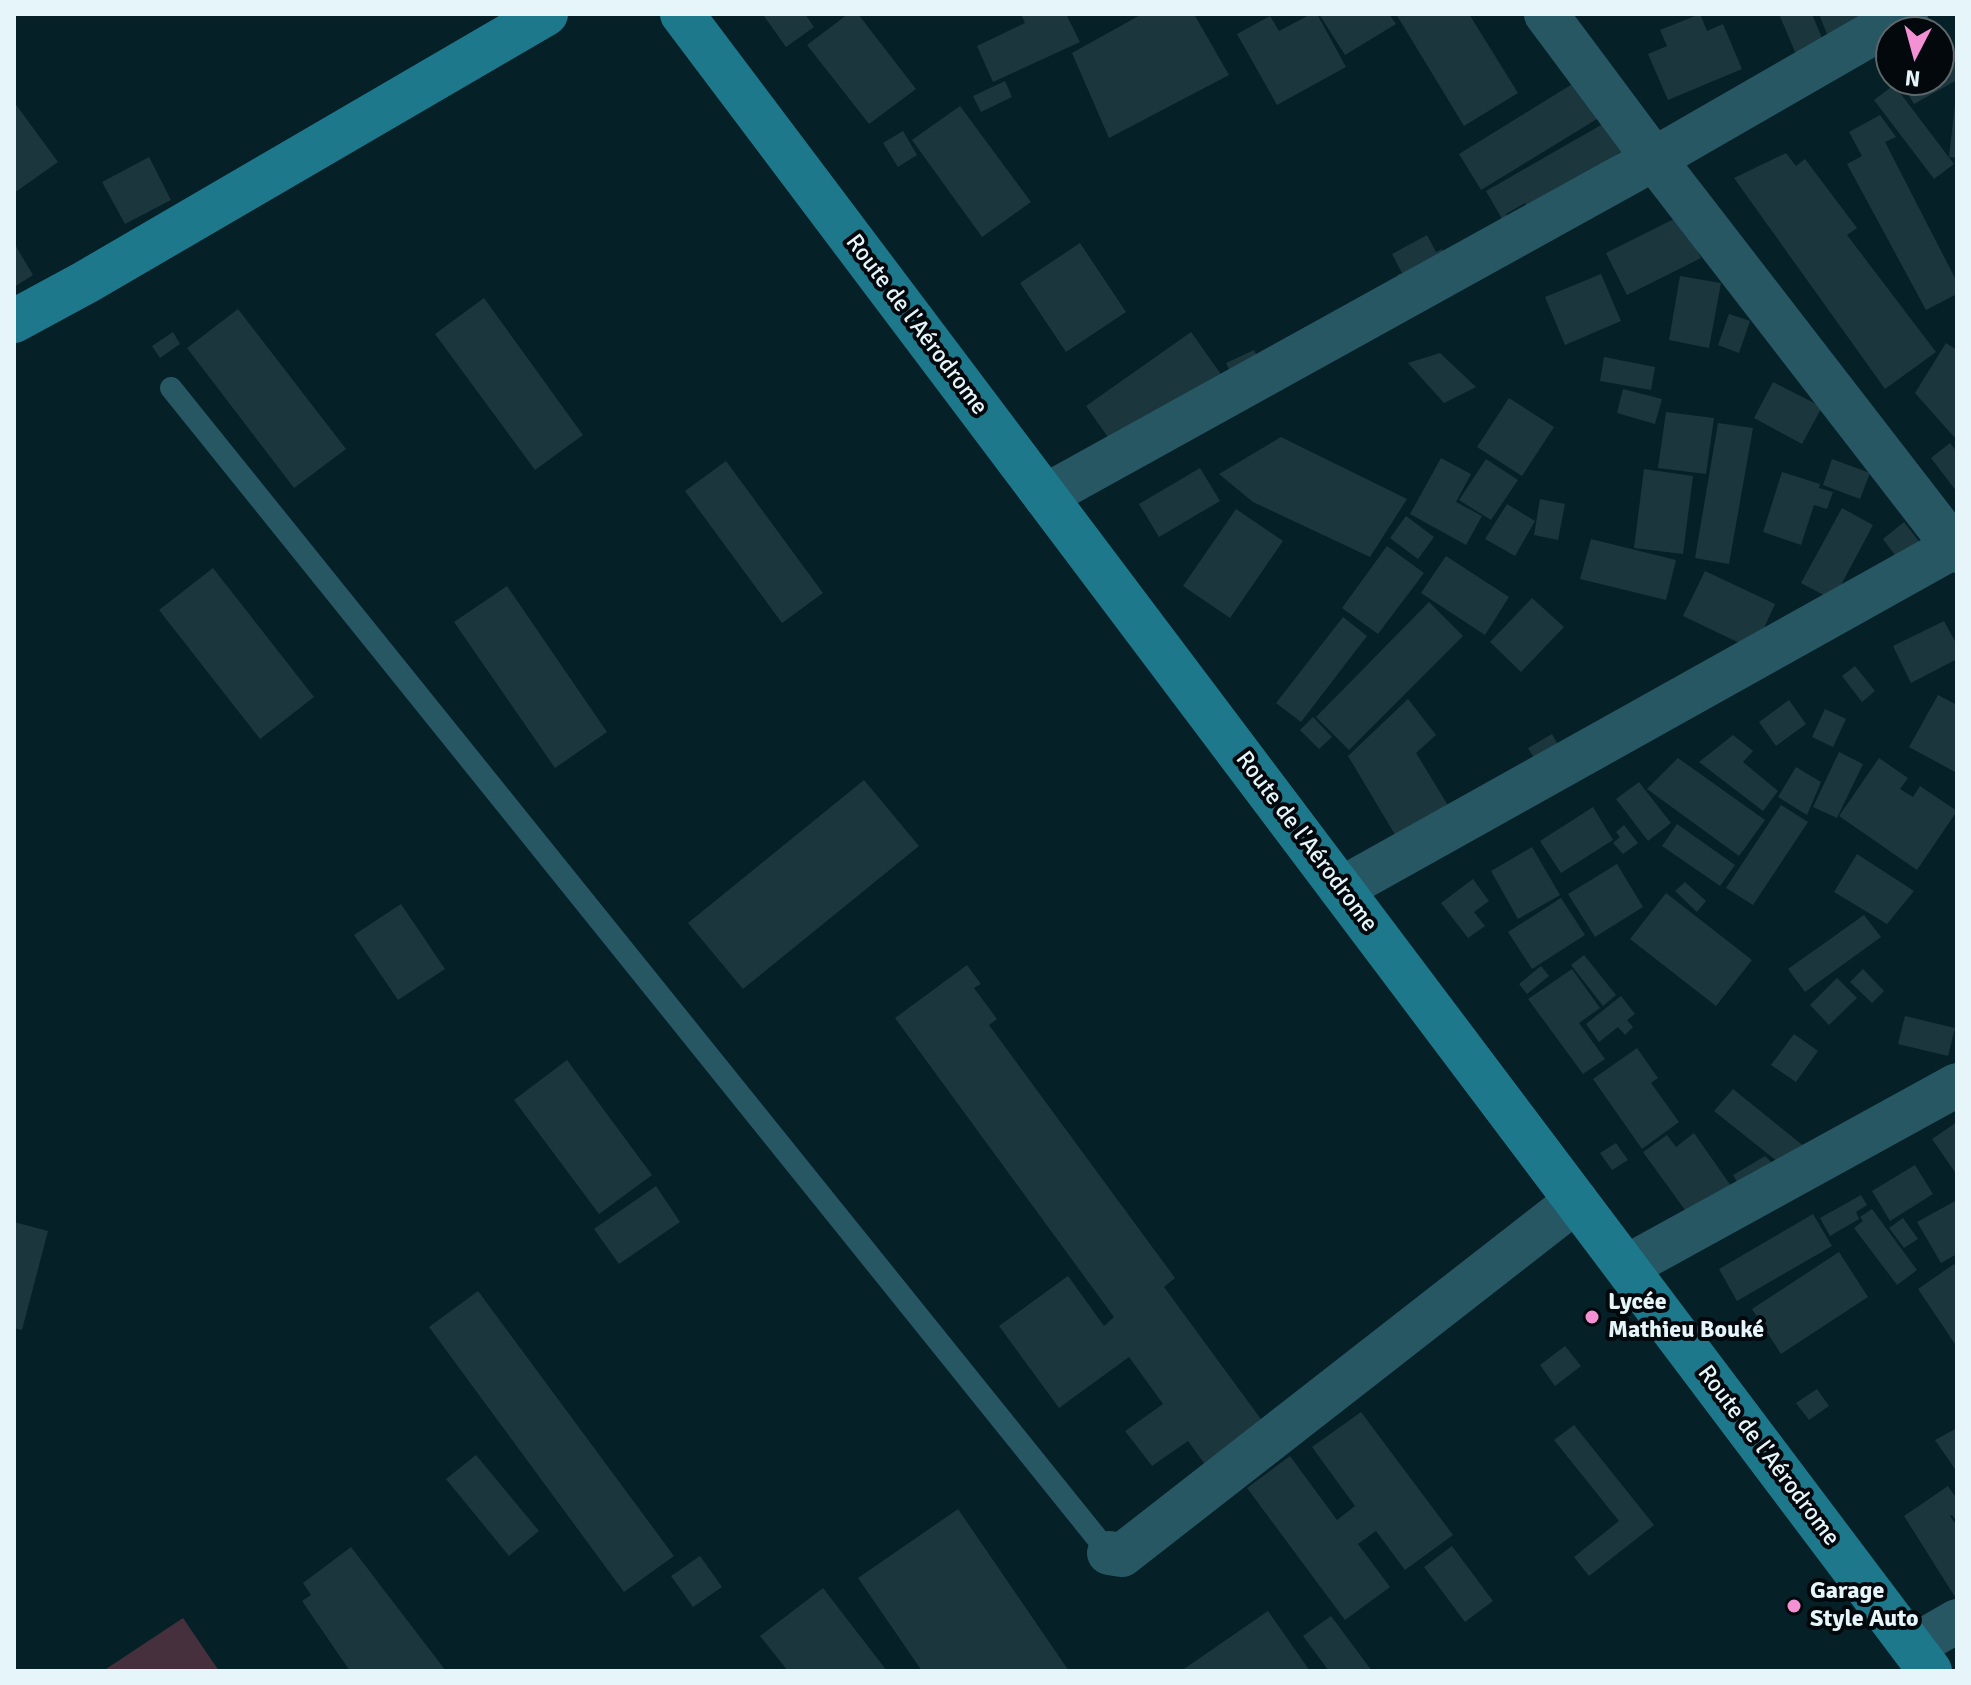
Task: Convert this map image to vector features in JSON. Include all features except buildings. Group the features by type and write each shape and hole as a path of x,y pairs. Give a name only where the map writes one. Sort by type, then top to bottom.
{"street":[{"path":"14,321 546,14"},
{"name":"Route de l'Aérodrome","path":"682,14 1921,1659"},
{"path":"1341,889 1956,548 1654,159 1546,14"},
{"path":"1045,496 1654,159 1906,14"},
{"path":"1626,1267 1957,1085"},
{"path":"1109,1553 1122,1555 1576,1201"},
{"path":"1921,1659 1957,1621"}],"lane":[{"path":"171,388 1109,1553"}],"shaded area":[{"path":"183,1618 219,1671 103,1671"}],"place":[{"name":"Lycée Mathieu Bouké","path":"1592,1317"},
{"name":"Garage Style Auto","path":"1794,1606"}]}
